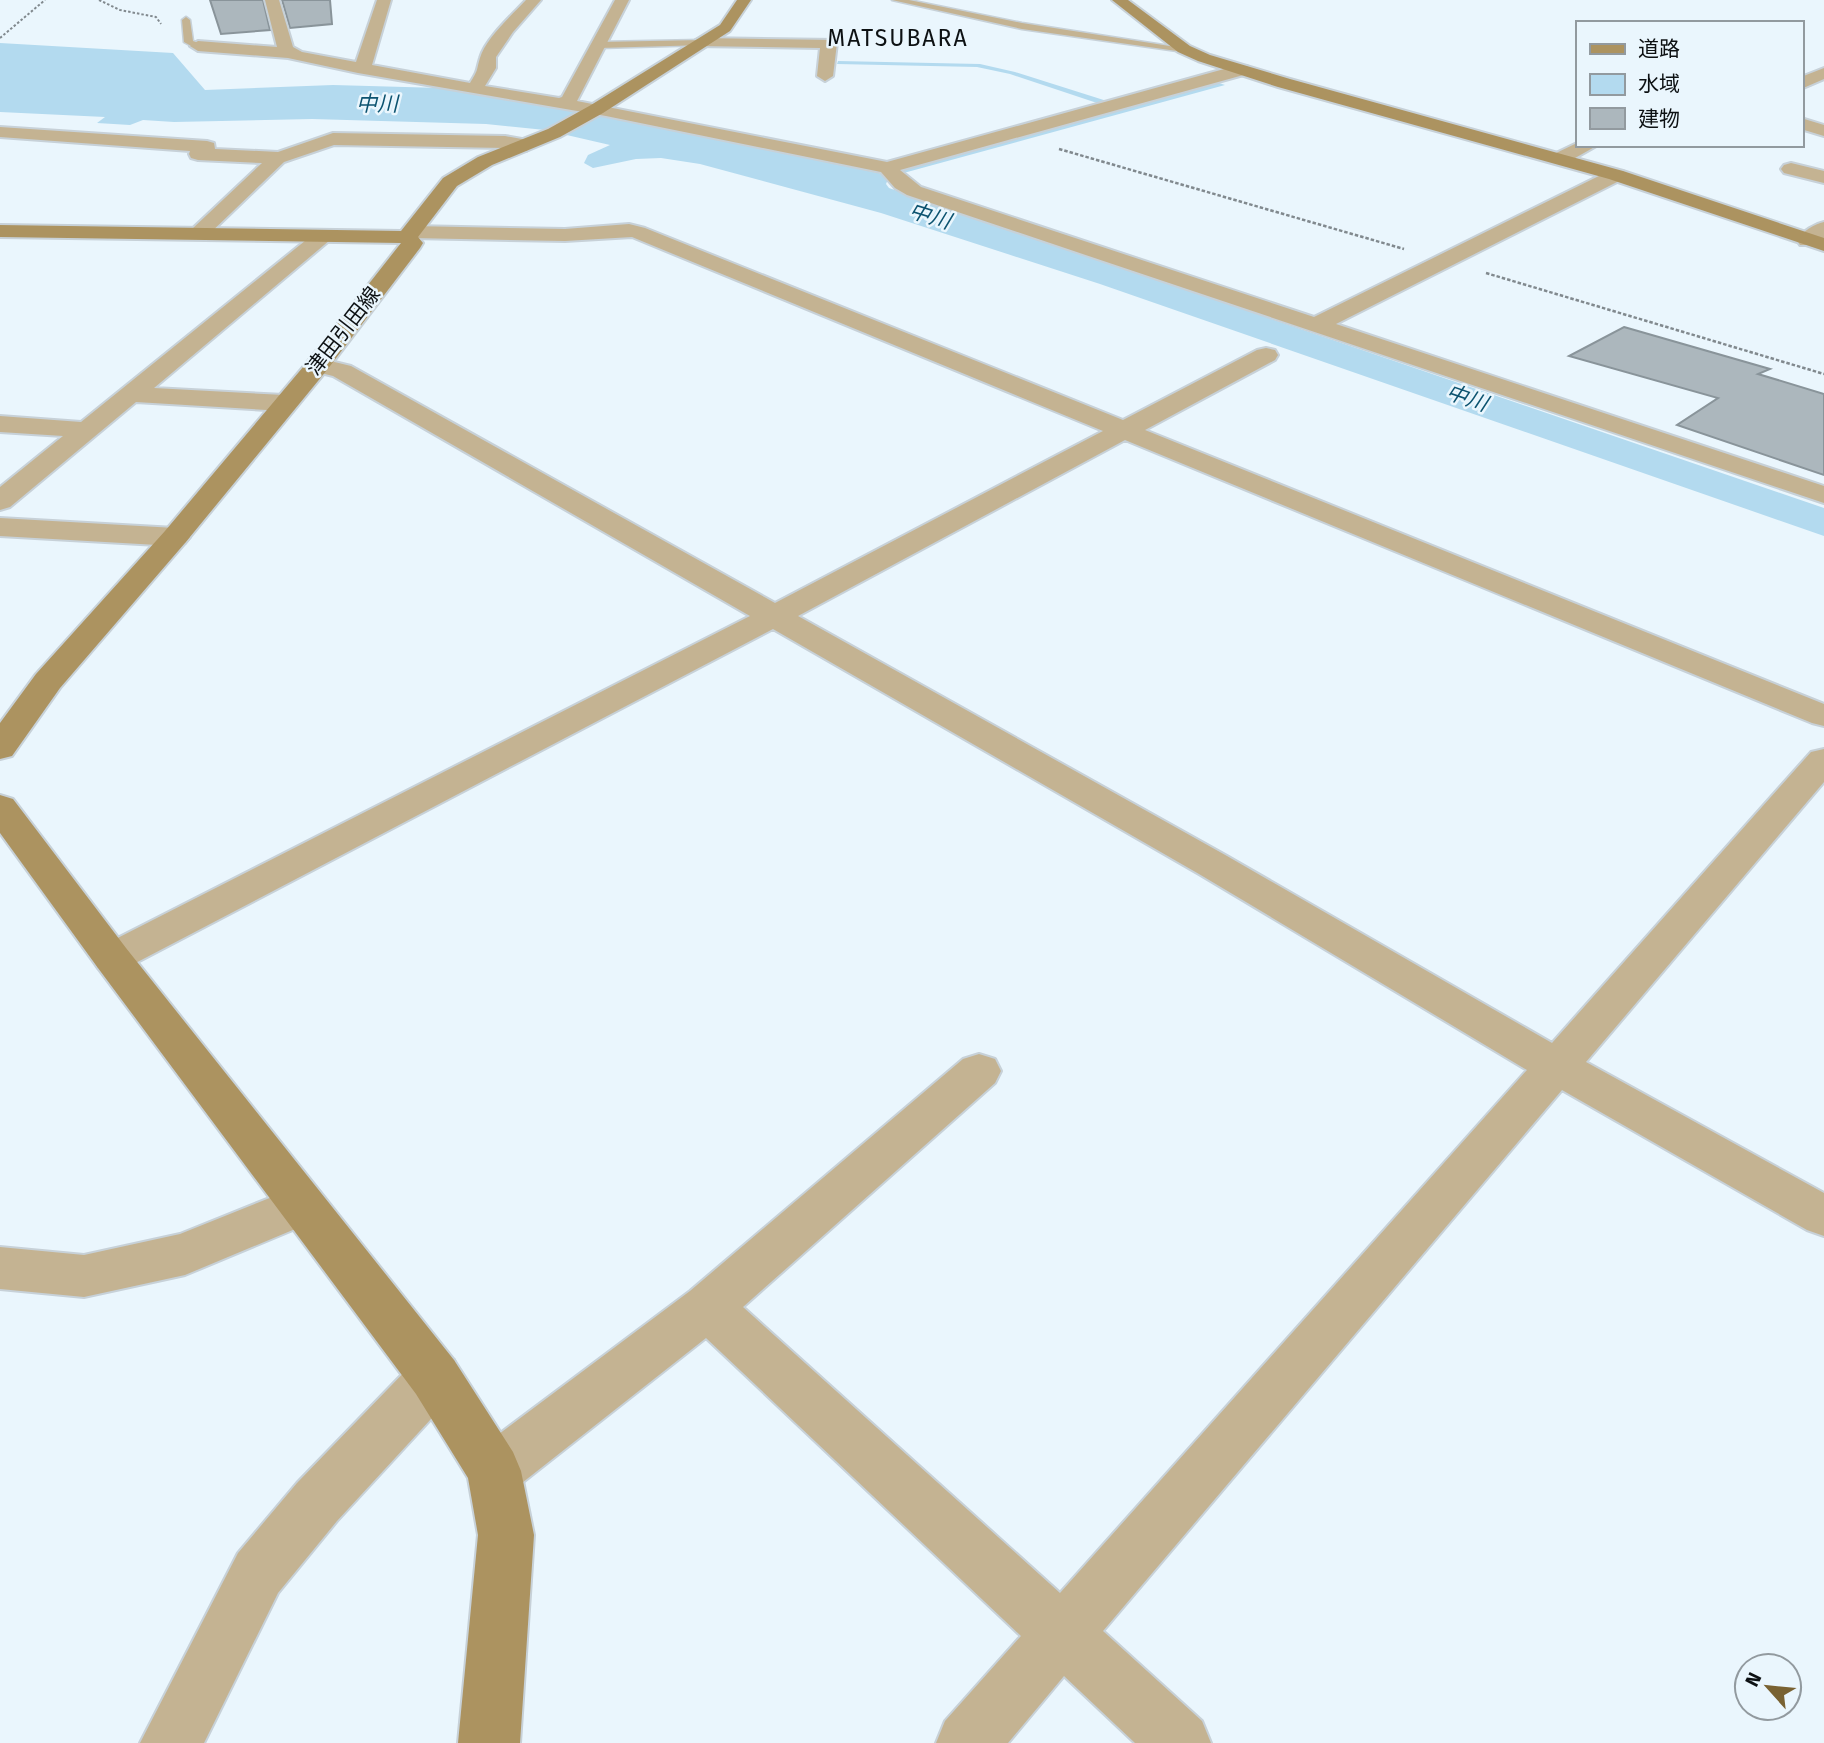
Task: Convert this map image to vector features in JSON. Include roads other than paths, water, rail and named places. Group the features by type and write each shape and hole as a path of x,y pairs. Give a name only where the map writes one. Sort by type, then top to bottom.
{"street":[{"path":"272,0 288,53"},
{"path":"358,68 364,64 384,0"},
{"path":"475,88 488,68 488,57 507,29 534,0"},
{"path":"561,104 569,100 622,0"},
{"name":"津田引田線","path":"0,748 48,681 175,537 318,365 412,243 409,235 450,182 485,161 554,133 595,111 725,28 744,0"},
{"path":"1119,0 1184,49 1241,71 1561,158 1819,238"},
{"path":"702,43 829,43 825,76"},
{"path":"198,46 288,53 887,168 1241,71"},
{"path":"1803,83 1824,73"},
{"path":"1803,125 1820,140"},
{"path":"0,132 207,147 198,154 278,158 296,155 333,139 526,145"},
{"path":"0,147 21,133"},
{"path":"1561,158 1584,147"},
{"path":"198,234 278,158"},
{"path":"887,168 902,184 914,191 1824,495"},
{"path":"1791,169 1824,177"},
{"path":"1318,324 1616,175"},
{"path":"0,231 323,236 565,235 629,230 638,232 1824,716"},
{"path":"0,500 323,236"},
{"path":"112,958 772,617 1266,355"},
{"path":"318,365 342,371 1213,865 1559,1067 1824,1216"},
{"path":"132,394 284,403"},
{"path":"0,424 88,430"},
{"path":"0,527 175,537"},
{"path":"967,1743 1824,760"},
{"path":"4,820 435,1377 494,1471 506,1535 489,1743"},
{"path":"494,1471 708,1307 979,1071"},
{"path":"0,1268 84,1276 186,1254 302,1205"},
{"path":"708,1307 1180,1743"},
{"path":"171,1743 258,1573 317,1502 435,1377"}],"lane":[{"path":"896,0 1023,26 1184,49"},
{"path":"186,20 189,42 198,46"},
{"path":"599,45 702,43"}],"water":[{"name":"中川","path":"0,43 173,53 205,90 333,85 476,91 563,109 607,114 883,174 1219,83 1225,85 889,177 886,184 889,188 1824,508 1824,536 1100,284 881,213 700,164 661,158 636,159 593,168 584,163 588,155 610,145 545,130 486,124 312,119 174,122 143,120 130,125 97,123 105,117 0,112"},
{"path":"838,61 980,64 1015,72 1110,102 1103,105 1010,74 977,67 837,64"}],"district":[{"name":"MATSUBARA","path":"898,38"}]}
